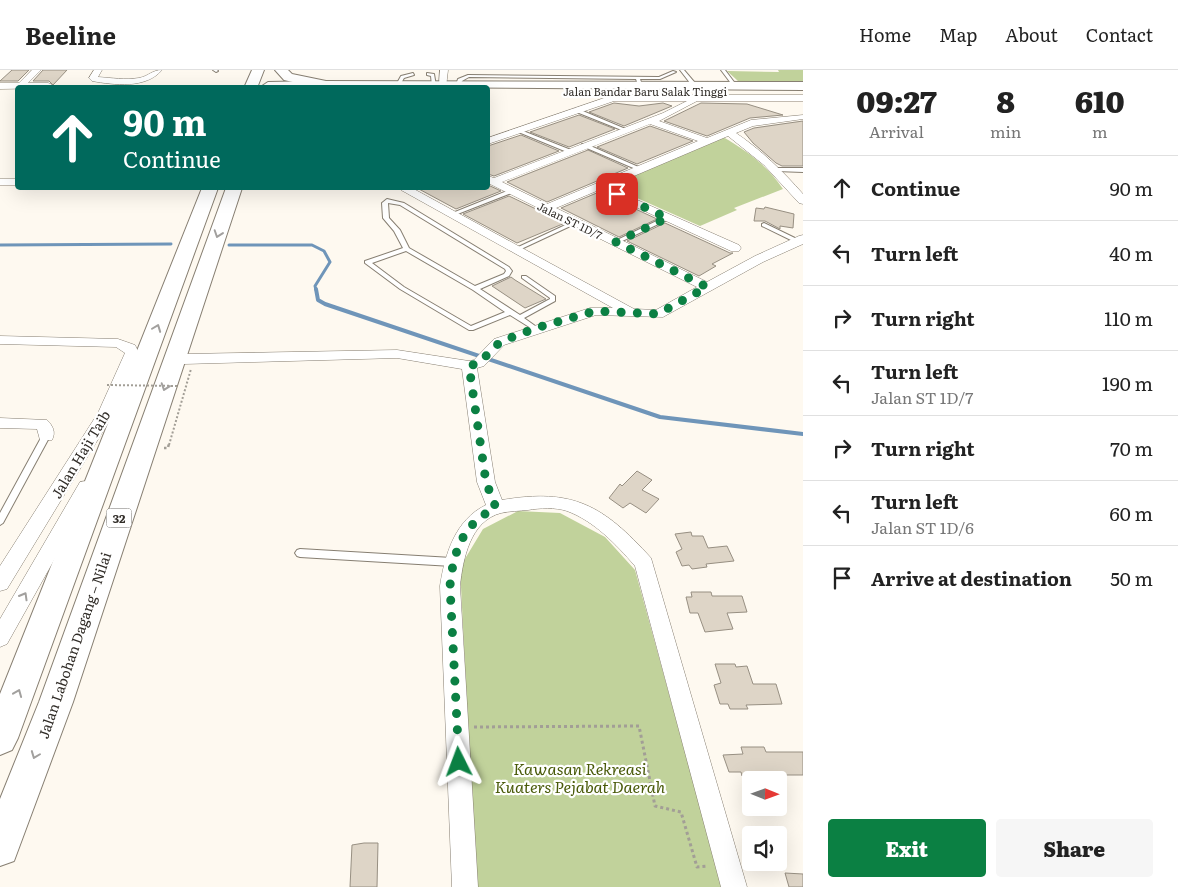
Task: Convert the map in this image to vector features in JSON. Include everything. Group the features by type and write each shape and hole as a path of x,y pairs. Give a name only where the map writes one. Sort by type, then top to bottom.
{"main road":[{"path":"251,85 258,70"},
{"path":"267,70 264,81 267,85"},
{"path":"269,85 274,70"},
{"path":"281,70 288,77 321,84"},
{"path":"391,85 435,81 452,85"},
{"path":"467,85 510,81 639,82 695,92 736,85 803,86"},
{"path":"303,85 352,85"},
{"name":"Jalan Bandar Baru Salak Tinggi","path":"490,90 803,91"},
{"name":"32","path":"0,738 33,656 209,190"},
{"name":"Jalan Labohan Dagang ‒ Nilai","path":"0,847 56,702 233,190"}],"street":[{"path":"22,85 37,70"},
{"path":"98,70 93,78 95,79 140,80 154,76 158,70"},
{"path":"435,81 444,70"},
{"path":"0,86 15,86"},
{"path":"490,180 684,107 693,101 695,92"},
{"path":"490,140 613,98 695,92 803,98"},
{"path":"782,98 801,119"},
{"path":"547,208 750,123 801,119"},
{"path":"650,121 706,142"},
{"path":"728,132 754,149 778,170 803,201"},
{"name":"Jalan ST 1D/7","path":"490,180 707,287"},
{"path":"0,182 15,182"},
{"path":"600,187 734,248"},
{"path":"409,190 631,312"},
{"path":"184,358 397,354 469,366 479,363 500,342 536,328 595,311 658,314 759,258 800,240"},
{"name":"Jalan Haji Taib","path":"0,340 118,343 130,348 132,353 106,413 28,539"},
{"path":"469,366 486,482 496,508"},
{"path":"0,423 41,424 45,428 46,436"},
{"path":"0,638 119,426"},
{"path":"465,887 450,586 452,562 461,539 482,514 496,508 541,501 568,505 593,517 620,536 644,563 731,876"},
{"path":"28,539 25,561 31,564 38,562 45,556 58,536"},
{"path":"0,583 28,539"}],"lane":[{"path":"463,70 468,76"},
{"path":"487,70 489,77"},
{"path":"665,70 674,72"},
{"path":"723,70 736,85"},
{"path":"639,82 683,71 695,92"},
{"path":"398,84 405,75 413,74"},
{"path":"457,85 468,76 510,81"},
{"path":"576,110 626,130"},
{"path":"518,130 569,151"},
{"path":"584,146 640,169"},
{"path":"778,170 803,170"},
{"path":"453,214 512,191"},
{"path":"476,289 507,275 509,271 402,204 387,201 385,203 386,218 397,230 407,249 476,289 536,328"},
{"path":"616,242 667,218"},
{"path":"517,248 576,222"},
{"path":"764,225 800,240"},
{"path":"407,249 367,262 402,288 471,329 511,312"},
{"path":"520,318 552,300 553,297 524,277"},
{"path":"0,521 46,436"},
{"path":"300,552 452,562"}],"path":[{"path":"107,385 179,386"},
{"path":"457,727 639,726 655,806 681,812 697,867 731,876"}],"green space":[{"path":"778,70 803,70 803,82 738,81 727,71 779,72"},
{"path":"723,137 756,159 777,180 783,189 734,208 737,210 700,226 610,186"},
{"name":"Kawasan Rekreasi Kuaters Pejabat Daerah","path":"518,511 560,513 605,537 635,570 722,887 476,887 460,567 483,529"}],"building":[{"path":"12,70 29,70 18,81 0,81"},
{"path":"43,70 67,70 53,85 49,81 33,81"},
{"path":"614,103 639,106 663,103 672,106 624,126 589,112"},
{"path":"701,103 747,104 783,115 750,118 707,136 664,121"},
{"path":"579,115 615,129 569,147 530,132"},
{"path":"803,121 803,166 782,166 776,163 753,143 744,132 754,128"},
{"path":"650,126 693,141 637,164 597,147"},
{"path":"521,135 559,151 494,176 490,175 490,145"},
{"path":"588,150 628,168 547,202 507,182"},
{"path":"490,186 501,191 456,209 421,190 490,190"},
{"path":"599,192 657,219 619,237 561,208"},
{"path":"509,196 565,223 517,243 463,214"},
{"path":"765,207 794,214 793,228 780,226 780,229 765,221 754,221 756,208 764,209"},
{"path":"665,223 733,253 712,264 716,266 699,276 627,241"},
{"path":"511,277 546,299 525,308 492,286"},
{"path":"637,471 652,480 642,490 659,499 646,513 630,503 623,508 609,498 620,484 622,486"},
{"path":"691,532 692,536 703,536 708,548 727,546 734,561 706,564 707,567 692,569 689,565 682,566 676,552 682,549 675,534"},
{"path":"691,592 711,592 712,596 742,596 747,612 727,613 733,629 705,632 698,613 690,613 686,597 692,597"},
{"path":"715,664 735,664 736,667 747,666 753,684 776,684 782,704 746,705 748,709 730,709 728,704 720,704 714,685 721,683"},
{"path":"741,747 764,747 766,752 803,752 803,775 788,775 788,771 742,771 742,776 741,772 729,772 723,755 743,754"},
{"path":"378,843 377,887 350,887 352,845"},
{"path":"785,873 803,874 803,887 789,887"}],"waterway":[{"path":"0,245 171,244"},
{"path":"229,245 312,245 324,251 330,262 315,286 316,290"},
{"path":"316,289 318,300 325,304 660,417 803,434"}],"route":[{"path":"459,762 450,586 452,562 461,539 482,514 496,508 486,482 469,366 479,363 500,342 536,328 595,311 658,314 707,287 616,242 667,218 617,194"}]}
